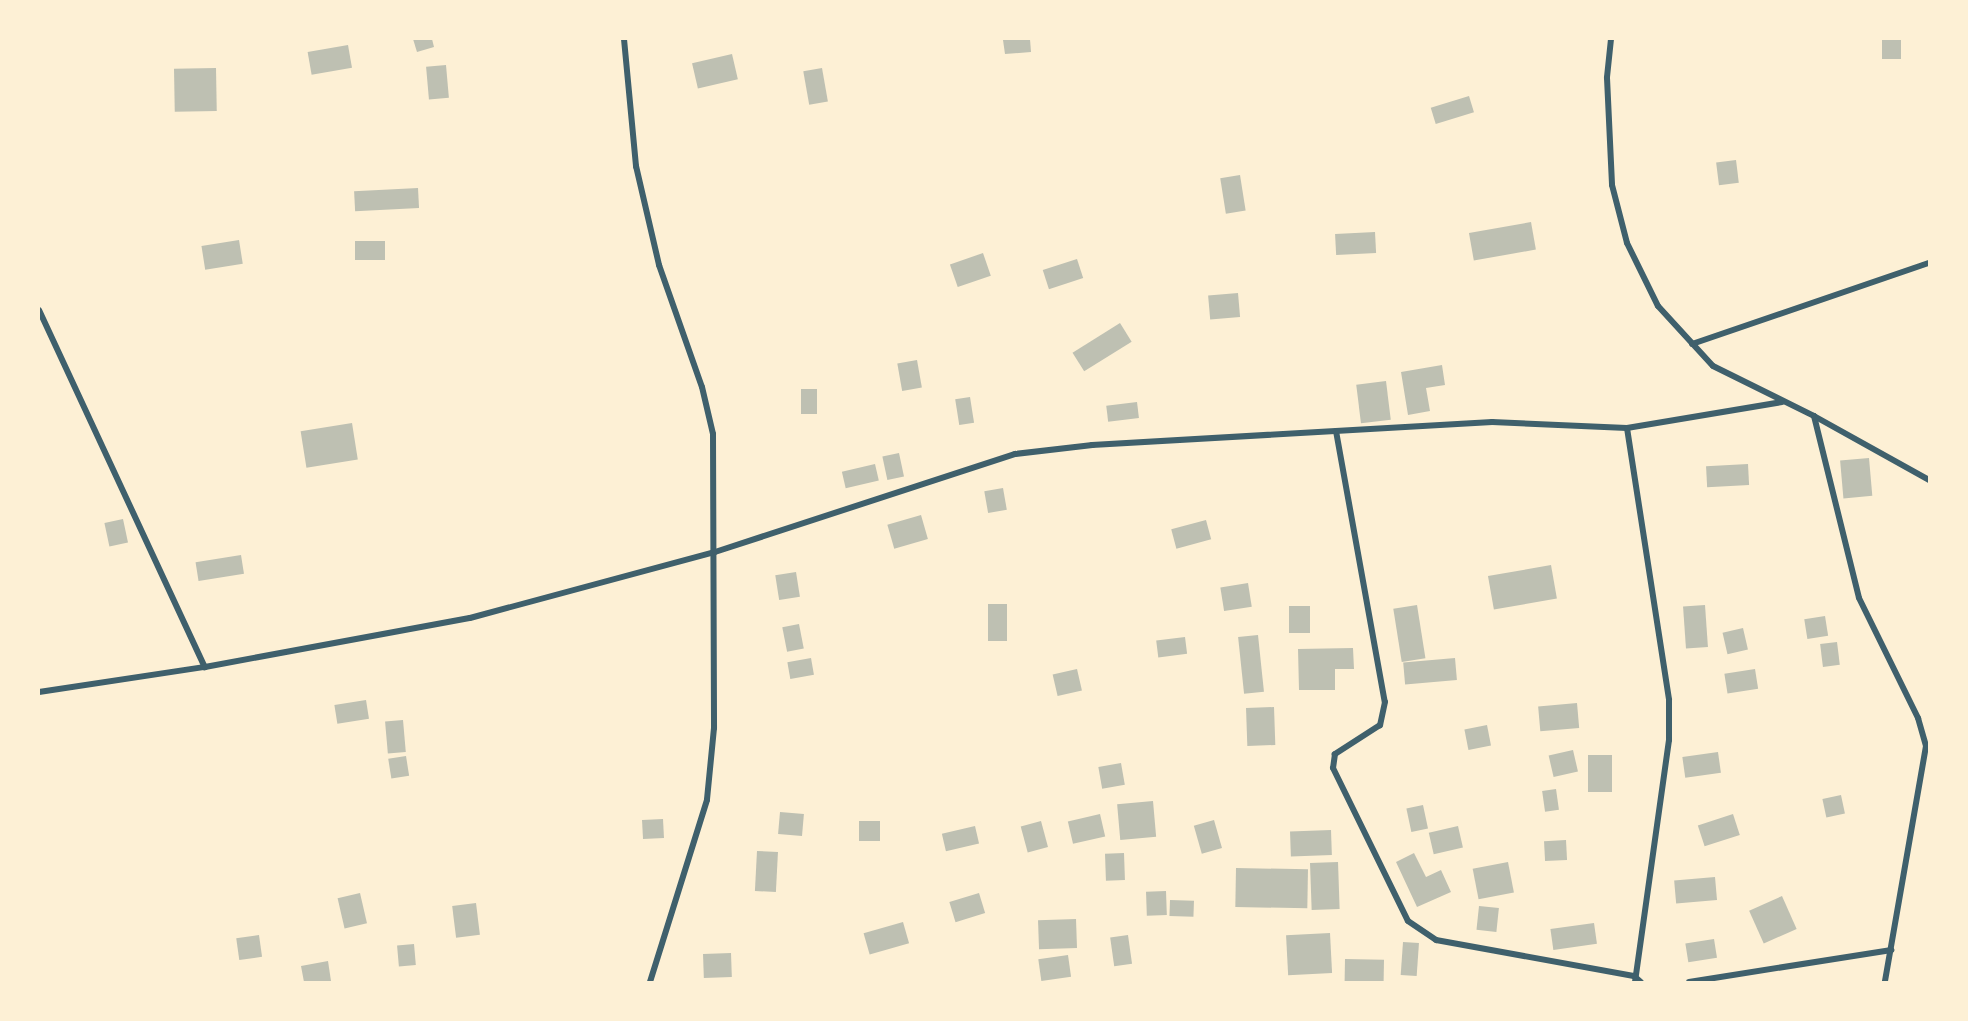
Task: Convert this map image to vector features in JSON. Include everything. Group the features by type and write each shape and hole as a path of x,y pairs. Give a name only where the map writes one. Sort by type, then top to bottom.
{"street":[{"path":"624,39 636,166 659,265 702,387 713,434 714,728 708,800 650,982"},
{"path":"1611,39 1607,78 1612,185 1627,243 1658,306 1713,366 1814,416 1929,480"},
{"path":"1692,344 1929,263"},
{"path":"39,310 205,667"},
{"path":"39,692 205,667 471,618 715,552 1015,454 1092,445 1492,422 1627,428 1782,402"},
{"path":"1814,416 1859,598 1918,718 1926,746 1885,982"},
{"path":"1627,428 1669,700 1669,740 1635,979"},
{"path":"1336,431 1385,702 1380,725 1335,754 1333,768 1408,921 1436,940 1641,982"},
{"path":"1689,982 1892,950"}],"building":[{"path":"413,39 432,39 434,47 417,52"},
{"path":"1030,39 1031,52 1005,54 1003,40"},
{"path":"1882,39 1901,39 1901,59 1882,59"},
{"path":"348,45 352,68 312,75 308,52"},
{"path":"732,54 738,79 698,89 692,63"},
{"path":"446,65 449,98 429,100 426,67"},
{"path":"216,68 217,111 175,112 174,69"},
{"path":"822,68 828,101 809,105 803,71"},
{"path":"1469,96 1474,112 1436,124 1431,108"},
{"path":"1736,160 1739,183 1719,185 1716,162"},
{"path":"1240,175 1246,211 1226,214 1220,178"},
{"path":"418,188 419,208 355,211 354,191"},
{"path":"1531,222 1536,250 1474,261 1469,233"},
{"path":"1375,232 1376,253 1336,255 1335,234"},
{"path":"239,240 243,264 205,270 201,246"},
{"path":"355,241 385,241 385,260 355,260"},
{"path":"983,253 991,276 958,287 950,264"},
{"path":"1077,259 1083,278 1049,289 1043,270"},
{"path":"1238,293 1240,317 1210,320 1208,296"},
{"path":"1120,323 1132,342 1084,371 1073,353"},
{"path":"917,360 922,388 902,391 897,363"},
{"path":"1442,365 1445,385 1426,388 1430,411 1408,415 1401,372"},
{"path":"1386,381 1391,420 1361,423 1356,385"},
{"path":"801,389 817,389 817,414 801,414"},
{"path":"970,397 974,423 959,425 955,399"},
{"path":"1137,402 1139,418 1108,422 1106,406"},
{"path":"352,423 358,460 306,468 301,431"},
{"path":"899,453 904,476 887,480 882,457"},
{"path":"1869,458 1872,496 1843,498 1840,461"},
{"path":"875,464 879,481 846,488 842,472"},
{"path":"1748,464 1749,485 1707,487 1706,466"},
{"path":"1003,488 1007,510 988,513 984,491"},
{"path":"921,515 928,539 894,549 887,525"},
{"path":"123,519 128,542 109,546 104,523"},
{"path":"1206,520 1211,539 1176,549 1171,529"},
{"path":"241,555 244,574 199,581 196,562"},
{"path":"1551,565 1557,598 1494,610 1488,576"},
{"path":"796,572 800,597 779,600 775,575"},
{"path":"1248,583 1252,607 1224,611 1220,587"},
{"path":"988,604 1007,604 1007,641 988,641"},
{"path":"1417,605 1425,658 1402,662 1393,609"},
{"path":"1705,605 1708,647 1686,648 1683,607"},
{"path":"1289,606 1310,606 1310,633 1289,633"},
{"path":"1825,616 1828,636 1807,639 1804,619"},
{"path":"799,624 804,649 787,652 782,627"},
{"path":"1743,628 1748,649 1727,654 1723,633"},
{"path":"1258,635 1264,692 1244,694 1238,637"},
{"path":"1185,637 1187,654 1158,657 1156,641"},
{"path":"1837,642 1840,665 1823,667 1820,644"},
{"path":"1353,648 1354,669 1335,669 1335,690 1299,690 1298,649"},
{"path":"811,658 814,675 790,679 787,662"},
{"path":"1455,658 1457,680 1405,684 1403,663"},
{"path":"1077,669 1082,690 1058,696 1053,675"},
{"path":"1755,669 1758,689 1728,694 1724,674"},
{"path":"366,700 369,719 337,724 334,705"},
{"path":"1577,703 1579,728 1540,731 1538,706"},
{"path":"1274,707 1275,745 1247,746 1246,708"},
{"path":"403,720 406,752 388,753 385,722"},
{"path":"1487,725 1491,746 1468,750 1464,729"},
{"path":"1573,750 1578,771 1554,777 1549,756"},
{"path":"1718,752 1721,773 1685,778 1682,757"},
{"path":"1588,755 1612,755 1612,792 1588,792"},
{"path":"406,756 409,776 391,779 388,759"},
{"path":"1121,763 1125,785 1102,789 1098,767"},
{"path":"1556,789 1559,810 1545,812 1542,791"},
{"path":"1841,795 1845,814 1826,818 1822,799"},
{"path":"1153,801 1156,837 1120,840 1117,804"},
{"path":"1423,805 1428,828 1411,832 1406,809"},
{"path":"780,812 804,814 802,836 778,834"},
{"path":"1100,814 1105,836 1073,844 1068,821"},
{"path":"1733,814 1740,835 1705,846 1698,825"},
{"path":"663,819 664,838 643,839 642,820"},
{"path":"1214,820 1222,848 1202,854 1194,826"},
{"path":"859,821 880,821 880,841 859,841"},
{"path":"1041,821 1048,847 1028,853 1021,826"},
{"path":"975,826 979,844 946,851 942,834"},
{"path":"1458,826 1463,847 1434,854 1429,833"},
{"path":"1331,830 1332,855 1291,856 1290,831"},
{"path":"1566,840 1567,860 1545,861 1544,841"},
{"path":"757,851 778,852 776,892 755,891"},
{"path":"1124,853 1125,880 1106,881 1105,854"},
{"path":"1414,853 1426,877 1441,870 1451,892 1417,907 1396,862"},
{"path":"1338,862 1340,909 1312,910 1310,863"},
{"path":"1508,862 1514,892 1479,899 1473,869"},
{"path":"1236,868 1308,869 1307,908 1235,907"},
{"path":"1715,877 1717,900 1676,903 1674,881"},
{"path":"1166,891 1167,915 1147,916 1146,892"},
{"path":"360,893 367,923 345,928 338,898"},
{"path":"979,893 985,913 955,922 949,902"},
{"path":"1782,896 1797,929 1764,944 1749,911"},
{"path":"1170,900 1194,901 1193,917 1169,916"},
{"path":"476,903 480,935 456,938 452,906"},
{"path":"1479,906 1499,908 1496,932 1476,930"},
{"path":"1076,919 1077,948 1039,949 1038,920"},
{"path":"903,922 909,943 870,954 864,933"},
{"path":"1594,923 1597,944 1553,950 1550,929"},
{"path":"1330,933 1332,973 1288,975 1286,935"},
{"path":"259,935 262,957 239,960 236,938"},
{"path":"1128,935 1132,964 1114,966 1110,938"},
{"path":"1714,939 1717,958 1688,962 1685,944"},
{"path":"1403,942 1419,943 1417,976 1401,975"},
{"path":"414,944 416,965 399,966 397,945"},
{"path":"731,953 732,977 704,978 703,954"},
{"path":"1068,955 1071,977 1041,981 1038,959"},
{"path":"1345,959 1384,960 1384,982 1345,982"},
{"path":"328,961 331,981 304,982 301,966"}]}
